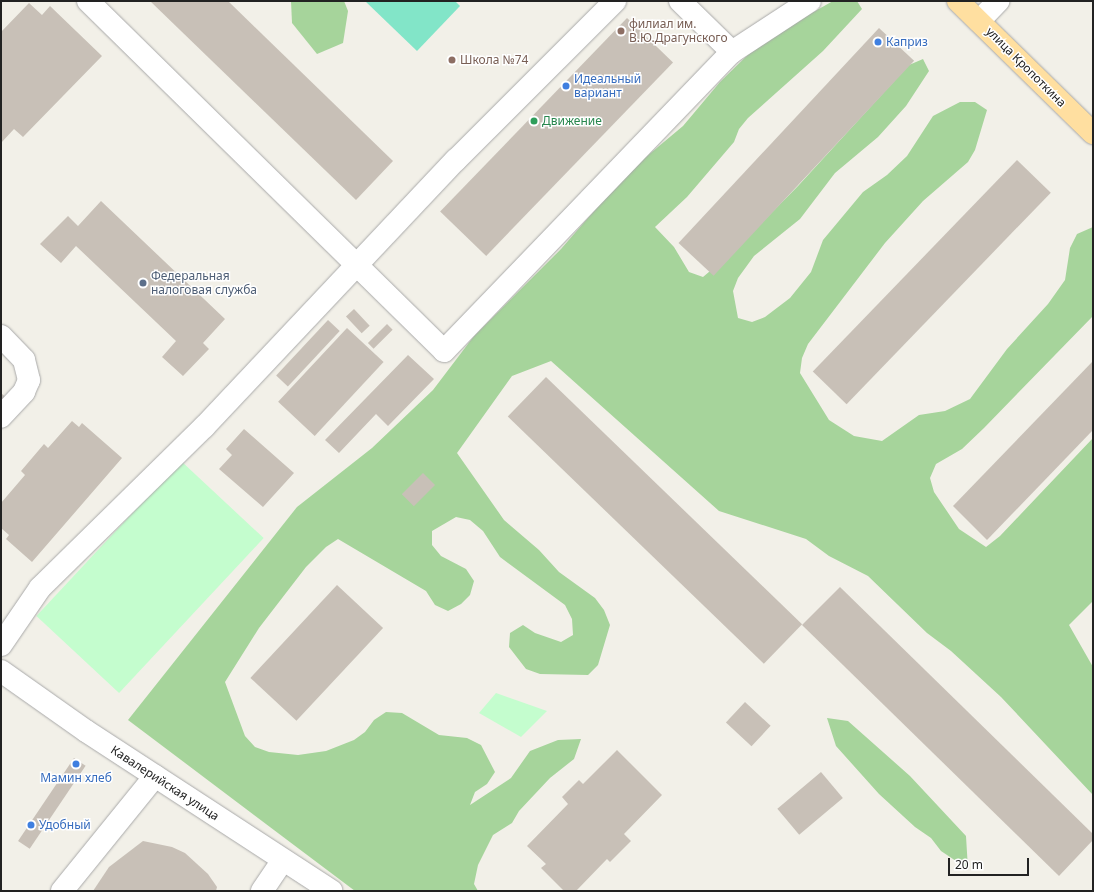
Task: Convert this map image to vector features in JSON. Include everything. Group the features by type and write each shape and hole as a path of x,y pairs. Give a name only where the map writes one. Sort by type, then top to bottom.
{"main road":[{"name":"улица Кропоткина","path":"958,1 1093,133"}],"street":[{"path":"88,1 358,264 444,351 732,52 810,1"},
{"path":"1,645 40,588 204,427 456,160 614,1"},
{"path":"680,1 732,52"},
{"path":"979,21 998,1"},
{"path":"1,336 24,360 29,380 24,392 1,417"},
{"name":"Кавалерийская улица","path":"1,671 155,776 331,891"},
{"path":"62,891 155,776"},
{"path":"262,891 283,860"}],"green space":[{"path":"291,1 344,1 348,11 343,43 317,54 292,23"},
{"path":"365,1 455,1 460,6 417,51"},
{"path":"833,1 857,1 862,9 823,51 748,118 739,129 734,142 687,197 655,227 674,247 689,272 703,277 735,250 798,186 909,65 923,59 929,71 906,106 878,137 835,173 800,219 754,256 738,278 733,291 738,318 752,322 765,317 790,298 811,272 823,240 863,192 887,175 907,156 933,116 960,102 975,102 987,110 975,150 968,162 923,201 885,243 808,344 802,358 800,373 829,420 854,436 882,441 919,415 945,411 970,399 1007,349 1048,304 1065,280 1070,248 1077,234 1093,227 1093,316 962,449 936,464 930,478 934,492 959,529 986,547 1000,536 1093,438 1093,601 1069,625 1093,667 1093,795 1001,697 951,651 927,633 868,576 829,556 806,539 719,511 551,361 512,376 457,453 504,520 539,550 559,572 595,598 604,610 610,625 598,665 588,675 540,674 526,669 509,647 510,633 523,625 535,633 561,642 573,635 572,619 565,605 500,557 483,531 470,520 456,517 432,531 432,545 441,556 466,569 474,581 470,595 461,604 448,611 435,605 426,591 338,539 326,547 306,567 259,628 225,682 245,736 255,747 269,752 298,755 326,751 354,740 365,732 374,720 386,712 402,713 439,735 467,738 481,745 495,772 487,784 475,792 470,805 511,778 530,751 558,740 581,739 574,759 550,778 519,811 512,823 493,835 478,865 474,884 478,891 355,891 128,720 297,507 372,448 433,390 474,336 561,249 628,172 683,126 720,82 762,41"},
{"path":"181,461 264,538 119,693 36,616"},
{"path":"496,693 547,711 521,737 479,713"},
{"path":"827,718 848,721 910,776 966,836 968,869 941,851 931,838 915,827 879,794 836,746"}],"building":[{"path":"150,1 228,1 393,161 356,200"},
{"path":"29,3 42,15 50,6 102,56 23,137 14,129 1,143 1,32"},
{"path":"627,18 673,62 486,256 440,212"},
{"path":"879,28 914,61 714,276 678,243"},
{"path":"1017,160 1051,193 847,404 813,371"},
{"path":"101,201 225,319 203,343 209,349 183,376 162,357 176,341 76,246 61,263 40,244 68,216 78,226"},
{"path":"354,309 370,326 362,333 346,317"},
{"path":"328,320 340,331 288,386 276,376"},
{"path":"387,324 393,330 374,349 368,343"},
{"path":"347,328 384,362 315,436 278,402"},
{"path":"408,355 434,379 388,426 376,414 339,453 325,440"},
{"path":"1093,361 1093,430 987,540 953,506"},
{"path":"546,377 802,624 764,664 508,417"},
{"path":"1,393 10,401 1,410"},
{"path":"72,421 79,427 82,423 122,458 32,562 6,539 9,535 1,528 1,503 25,475 21,471 44,444 48,448"},
{"path":"244,429 294,473 263,507 219,469 232,455 226,449"},
{"path":"423,473 435,485 414,506 402,494"},
{"path":"337,585 383,628 296,721 250,678"},
{"path":"840,587 1093,834 1093,840 1059,876 802,625"},
{"path":"745,702 771,726 752,746 726,722"},
{"path":"617,750 662,795 624,834 631,841 610,862 607,859 576,891 564,891 541,868 546,864 527,846 568,804 562,797 579,780 583,784"},
{"path":"74,758 86,766 30,849 18,841"},
{"path":"821,772 843,798 799,835 777,809"},
{"path":"143,841 172,847 185,853 208,874 217,887 216,891 93,891 109,867"}],"place":[{"name":"филиал им. В.Ю.Драгунского","path":"621,31"},
{"name":"Каприз","path":"878,42"},
{"name":"Школа №74","path":"452,60"},
{"name":"Идеальный вариант","path":"566,86"},
{"name":"Движение","path":"534,121"},
{"name":"Федеральная налоговая служба","path":"143,283"},
{"name":"Мамин хлеб","path":"76,764"},
{"name":"Удобный","path":"31,825"}]}
